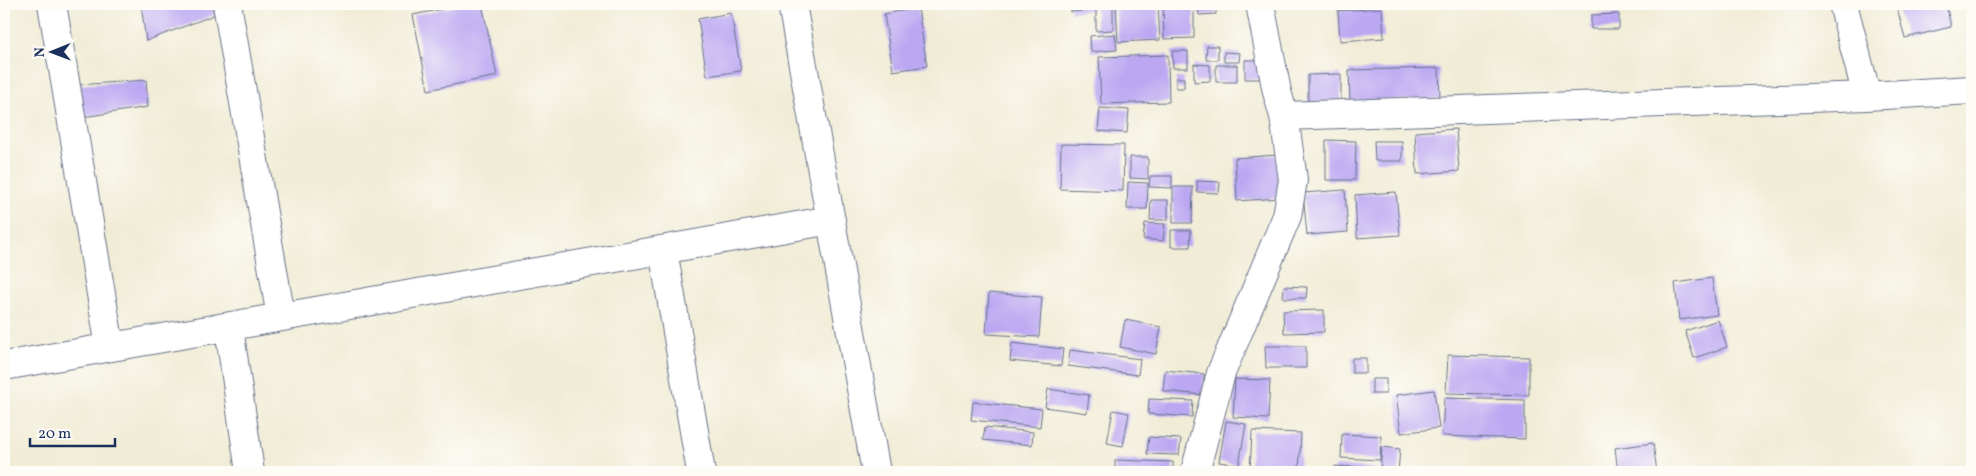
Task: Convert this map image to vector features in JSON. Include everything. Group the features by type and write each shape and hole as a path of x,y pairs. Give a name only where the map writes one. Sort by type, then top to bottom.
{"street":[{"path":"52,4 110,348"},
{"path":"227,4 281,317"},
{"path":"792,4 876,472"},
{"path":"1195,472 1221,374 1288,216 1293,180 1284,116 1277,92 1260,4"},
{"path":"1843,4 1867,96"},
{"path":"1284,116 1867,96 1972,90"},
{"path":"4,366 229,328 281,317 831,220"},
{"path":"663,250 701,472"},
{"path":"229,328 250,472"}],"building":[{"path":"141,4 212,4 214,15 146,41"},
{"path":"467,4 482,4 497,76 428,90 413,15"},
{"path":"1070,4 1092,4 1093,10 1071,12"},
{"path":"1096,4 1113,4 1113,30 1096,31"},
{"path":"1163,4 1194,4 1194,38 1164,39"},
{"path":"1198,4 1216,4 1216,14 1199,15"},
{"path":"1896,4 1946,4 1951,27 1905,38"},
{"path":"1955,4 1972,4 1972,5 1956,8"},
{"path":"1158,5 1160,40 1118,42 1116,7"},
{"path":"918,8 927,66 893,71 884,14"},
{"path":"1382,8 1384,38 1340,41 1338,11"},
{"path":"731,13 741,71 707,76 698,19"},
{"path":"1619,14 1619,29 1591,29 1591,15"},
{"path":"1115,34 1117,50 1091,52 1090,36"},
{"path":"1207,46 1218,46 1218,60 1206,60"},
{"path":"1172,51 1188,51 1188,68 1173,68"},
{"path":"1224,52 1240,53 1239,62 1224,62"},
{"path":"1168,55 1169,102 1101,104 1099,57"},
{"path":"1245,60 1269,60 1269,79 1245,79"},
{"path":"1194,64 1210,65 1210,81 1194,82"},
{"path":"1216,65 1237,65 1237,82 1216,82"},
{"path":"1439,68 1440,99 1350,101 1349,70"},
{"path":"1341,74 1341,104 1308,104 1308,75"},
{"path":"1176,78 1184,78 1184,88 1176,88"},
{"path":"146,80 148,107 83,117 78,85"},
{"path":"1100,108 1129,110 1127,133 1098,131"},
{"path":"1456,129 1459,171 1417,174 1415,132"},
{"path":"1326,140 1356,141 1355,180 1326,180"},
{"path":"1374,141 1402,141 1402,161 1375,161"},
{"path":"1061,144 1124,145 1123,191 1060,189"},
{"path":"1277,155 1280,198 1237,201 1235,158"},
{"path":"1130,157 1148,157 1148,179 1130,178"},
{"path":"1150,176 1172,176 1172,188 1149,187"},
{"path":"1197,181 1220,182 1219,193 1197,192"},
{"path":"1128,182 1148,183 1147,209 1127,209"},
{"path":"1173,187 1193,187 1192,223 1173,223"},
{"path":"1345,190 1348,232 1307,235 1303,193"},
{"path":"1396,192 1400,235 1357,238 1355,195"},
{"path":"1151,200 1168,200 1168,220 1150,220"},
{"path":"1145,223 1165,224 1163,241 1143,239"},
{"path":"1171,230 1191,230 1190,247 1171,247"},
{"path":"1712,278 1717,315 1679,320 1675,283"},
{"path":"1284,286 1307,287 1306,298 1283,298"},
{"path":"989,293 1042,297 1039,337 986,334"},
{"path":"1324,310 1324,332 1284,333 1283,311"},
{"path":"1125,320 1161,327 1156,354 1120,347"},
{"path":"1718,320 1727,347 1694,358 1685,331"},
{"path":"1012,343 1063,349 1061,366 1010,361"},
{"path":"1265,346 1306,346 1306,368 1266,368"},
{"path":"1070,350 1140,359 1138,375 1068,366"},
{"path":"1448,355 1529,357 1529,395 1446,393"},
{"path":"1352,358 1366,358 1366,373 1352,373"},
{"path":"1165,370 1204,374 1203,395 1163,391"},
{"path":"1235,379 1270,380 1268,419 1233,417"},
{"path":"1372,379 1386,379 1386,394 1372,394"},
{"path":"1048,389 1089,395 1087,413 1045,407"},
{"path":"1434,390 1439,428 1401,433 1396,395"},
{"path":"1444,398 1525,400 1525,439 1442,436"},
{"path":"1149,399 1193,401 1192,417 1148,414"},
{"path":"973,402 1042,409 1040,427 971,420"},
{"path":"1113,410 1129,413 1123,446 1107,443"},
{"path":"1226,421 1246,424 1239,465 1219,462"},
{"path":"985,427 1033,432 1032,445 983,440"},
{"path":"1252,431 1301,433 1299,472 1250,472"},
{"path":"1342,434 1381,436 1380,460 1341,458"},
{"path":"1149,437 1181,439 1179,455 1147,454"},
{"path":"1653,443 1657,472 1618,472 1615,448"},
{"path":"1382,447 1400,449 1398,472 1380,472"},
{"path":"1115,460 1173,462 1173,472 1115,472"},
{"path":"1335,466 1374,468 1373,472 1334,472"}]}
